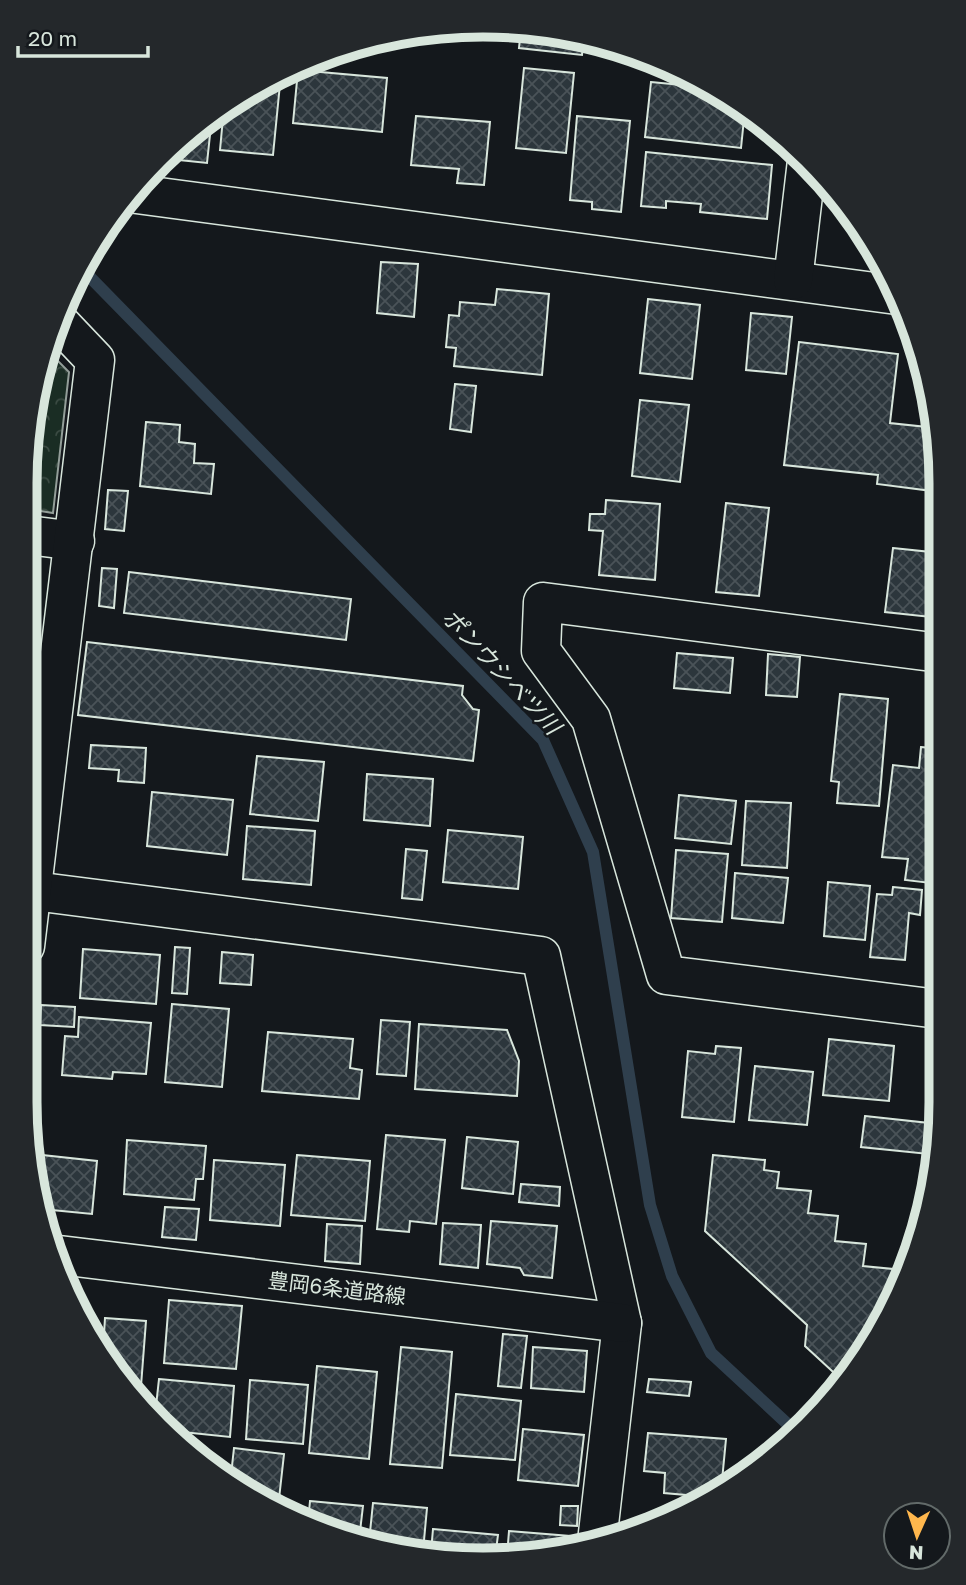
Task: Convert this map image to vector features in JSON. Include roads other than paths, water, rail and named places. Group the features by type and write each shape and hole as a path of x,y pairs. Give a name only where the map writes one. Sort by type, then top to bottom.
{"street":[{"path":"793,281 805,174"},
{"path":"142,195 887,294"},
{"path":"37,829 75,541 95,360 65,328"},
{"path":"37,536 75,541"},
{"path":"929,652 543,602 541,651 592,719 666,975 929,1008"},
{"path":"37,891 541,956 622,1323 598,1533"},
{"name":"豊岡6条道路線","path":"64,1255 622,1323"}],"waterway":[{"name":"ポンウシベツ川","path":"89,276 543,740 593,852 650,1205 672,1276 711,1353 790,1426"}]}
